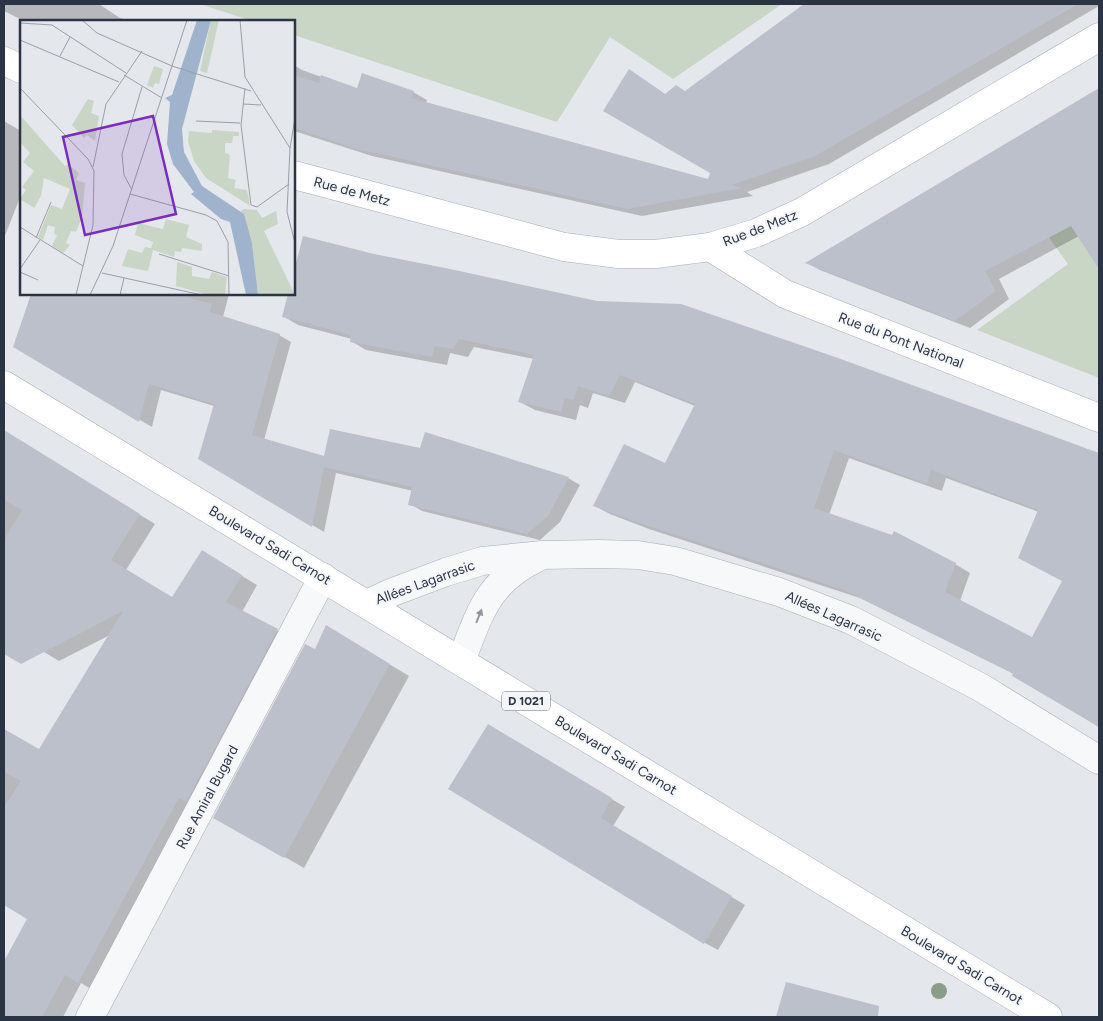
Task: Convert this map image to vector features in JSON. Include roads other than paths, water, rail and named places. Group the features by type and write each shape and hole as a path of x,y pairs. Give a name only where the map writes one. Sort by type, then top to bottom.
{"main road":[{"name":"Rue de Metz","path":"295,175 564,247 619,254 656,254 710,246 756,233 802,212 1099,37"},
{"path":"4,60 20,68"},
{"name":"Rue du Pont National","path":"710,246 784,294 1099,418"},
{"name":"Boulevard Sadi Carnot","path":"4,385 1048,1017"}],"street":[{"name":"Allées Lagarrasic","path":"367,604 446,572 482,561 542,555 600,554 638,555 675,561 779,592 851,620 980,687 1099,760"},
{"name":"Allées Lagarrasic","path":"461,661 483,607 498,585 518,567 542,555"},
{"name":"Rue Amiral Bugard","path":"90,1017 323,578"}]}
